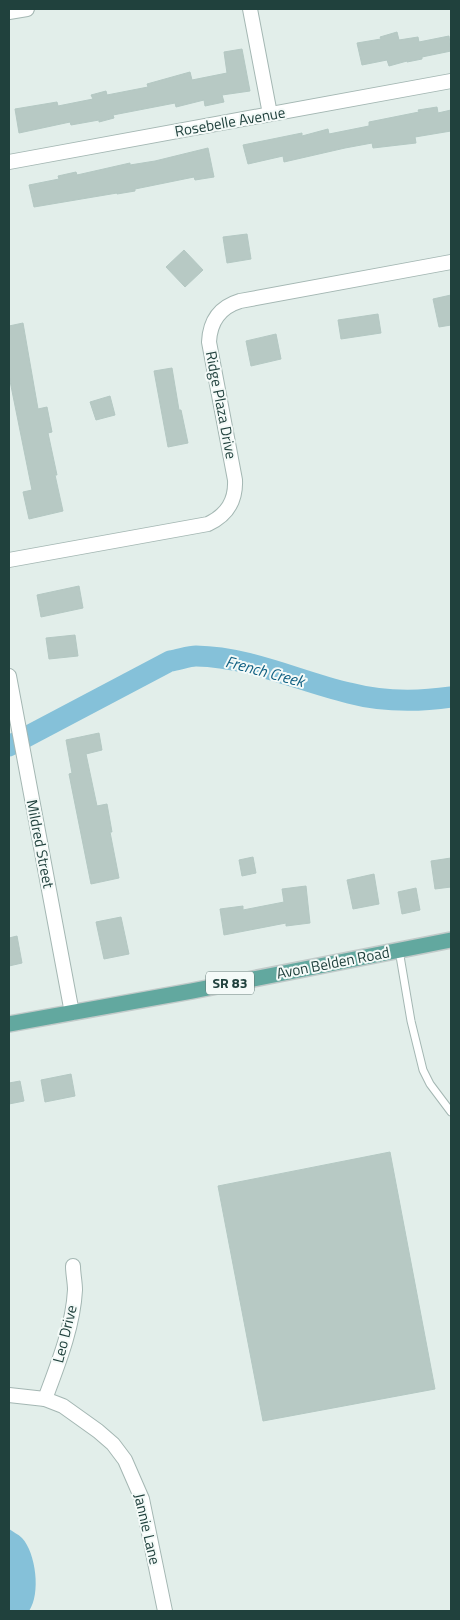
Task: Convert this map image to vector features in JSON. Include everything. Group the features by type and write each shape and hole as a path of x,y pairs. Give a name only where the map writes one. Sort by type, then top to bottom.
{"main road":[{"name":"Avon Belden Road","path":"9,1024 451,940"}],"street":[{"path":"9,12 27,9"},
{"path":"250,9 270,114"},
{"name":"Rosebelle Avenue","path":"9,162 451,81"},
{"name":"Ridge Plaza Drive","path":"9,560 208,524 224,514 233,500 235,480 209,342 212,322 225,307 240,301 451,262"},
{"name":"Mildred Street","path":"9,676 72,1013"},
{"name":"Leo Drive","path":"45,1399 62,1352 72,1312 75,1289 73,1266"},
{"name":"Jannie Lane","path":"9,1395 45,1399 64,1406 113,1444 125,1460 142,1499 165,1611"}],"lane":[{"path":"399,950 411,1021 423,1070 430,1084 451,1112"}],"water":[{"path":"9,1529 22,1538 31,1553 34,1563 35,1595 29,1611 9,1611"}],"building":[{"path":"397,32 399,40 418,37 419,42 449,36 451,51 389,66 387,60 362,65 357,43 381,39 380,37"},
{"path":"242,49 250,91 222,95 224,102 205,106 204,100 176,107 175,103 113,115 114,118 99,122 99,120 71,125 70,122 19,133 15,109 57,102 58,106 93,99 91,95 106,91 107,95 148,87 147,84 190,72 192,80 227,73 224,52"},
{"path":"437,107 438,113 451,110 451,131 415,137 416,143 373,148 372,143 284,162 283,156 248,164 243,145 302,133 302,136 328,129 329,134 369,126 369,122"},
{"path":"208,148 214,177 195,180 194,177 135,189 135,191 34,207 29,185 59,179 58,176 76,172 77,175 130,163 130,165 155,161"},
{"path":"247,234 251,259 227,263 223,237"},
{"path":"184,250 203,270 185,287 166,267"},
{"path":"451,295 451,325 439,327 433,299"},
{"path":"378,314 381,333 341,339 338,320"},
{"path":"23,323 38,409 47,407 52,432 48,433 63,511 29,519 23,492 32,490 9,376 9,326"},
{"path":"276,334 281,359 251,366 246,341"},
{"path":"172,368 179,410 181,410 188,443 168,447 154,371"},
{"path":"110,396 115,415 96,420 90,402"},
{"path":"79,586 83,608 41,617 37,595"},
{"path":"75,635 78,656 49,659 46,638"},
{"path":"99,733 102,750 86,754 97,806 107,804 112,832 110,832 119,878 91,884 69,774 72,773 66,740"},
{"path":"253,857 256,873 242,876 239,860"},
{"path":"451,858 451,887 435,889 431,861"},
{"path":"374,874 379,904 353,909 347,880"},
{"path":"306,886 310,923 286,926 286,923 224,935 220,909 243,906 243,910 284,902 282,889"},
{"path":"416,888 420,910 402,914 398,892"},
{"path":"121,917 129,954 104,959 96,922"},
{"path":"17,936 22,963 9,966 9,938"},
{"path":"71,1074 75,1096 45,1102 41,1080"},
{"path":"20,1081 24,1101 9,1104 9,1083"},
{"path":"390,1152 435,1389 263,1421 218,1186"}],"waterway":[{"name":"French Creek","path":"9,746 170,661 193,656 216,657 255,665 330,688 374,698 425,700 451,697"}]}
